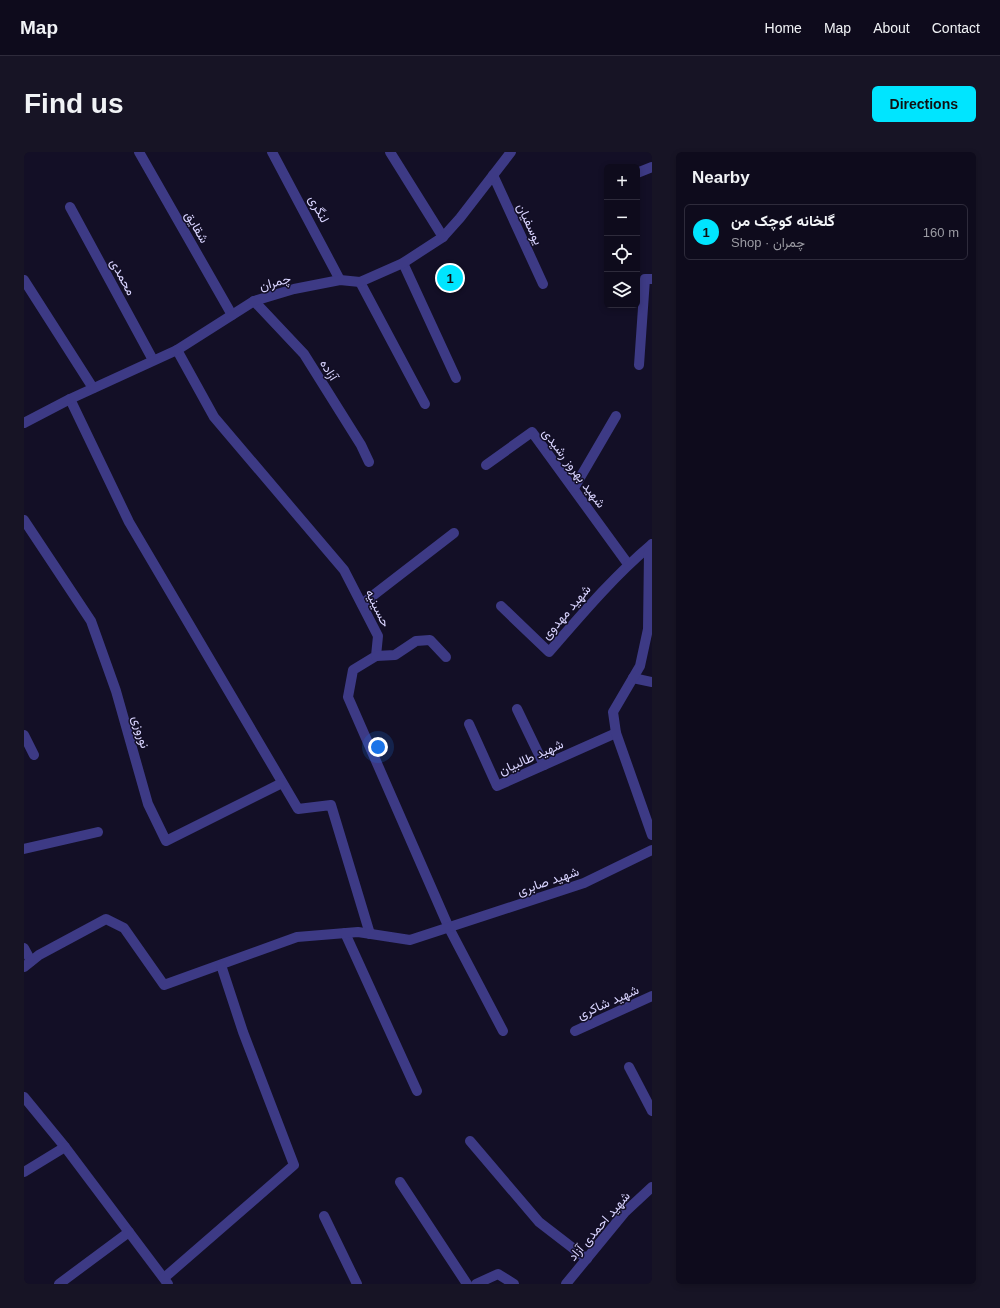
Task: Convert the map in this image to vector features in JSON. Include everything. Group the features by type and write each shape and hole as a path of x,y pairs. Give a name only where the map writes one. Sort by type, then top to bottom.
{"street":[{"name":"شقایق","path":"139,152 232,315"},
{"name":"لنگری","path":"272,152 340,280"},
{"path":"390,152 443,238"},
{"name":"چمران","path":"24,423 93,388 177,350 254,301 294,289 340,280 360,282 403,263 443,238 511,152"},
{"path":"640,172 652,167"},
{"name":"یوسفیان","path":"493,175 543,284"},
{"name":"محمدی","path":"70,206 153,360"},
{"path":"403,263 456,378"},
{"path":"639,365 645,279 652,279"},
{"path":"24,280 93,388"},
{"path":"360,282 425,404"},
{"name":"آزاده","path":"254,301 304,354 361,445 369,462"},
{"name":"حسینیه","path":"177,350 214,417 344,570 378,636 376,656"},
{"path":"70,399 129,522 298,809 331,805 370,934"},
{"path":"574,488 616,416"},
{"name":"شهید بهروز رشیدی","path":"486,465 532,432 628,564"},
{"name":"نوروزی","path":"24,520 91,621 116,691 148,804 166,841 282,783"},
{"path":"362,604 454,533"},
{"path":"652,544 649,552 648,629 640,666 613,712 616,733 652,835"},
{"name":"شهید مهدوی","path":"501,606 549,652 596,597 628,564 652,544"},
{"path":"446,657 430,640 416,641 395,655 376,656 354,670 348,697 449,928 503,1031"},
{"path":"633,678 652,682"},
{"path":"517,709 544,765"},
{"name":"شهید طالبیان","path":"469,724 497,786 616,733"},
{"path":"24,735 34,755"},
{"path":"24,849 98,832"},
{"name":"شهید صابری","path":"28,964 39,955 106,919 124,928 164,985 297,937 358,932 410,940 584,883 652,850"},
{"path":"345,933 417,1091"},
{"path":"24,948 28,964"},
{"path":"24,1097 65,1147 166,1281 294,1165 242,1032 220,965"},
{"name":"شهید شاکری","path":"575,1031 652,996"},
{"path":"629,1067 652,1111"},
{"path":"470,1141 539,1222 587,1259"},
{"path":"24,1172 65,1147"},
{"path":"400,1182 467,1284"},
{"name":"شهید احمدی آزاد","path":"566,1284 625,1212 652,1187"},
{"path":"324,1216 357,1284"},
{"path":"59,1284 129,1232"},
{"path":"476,1284 498,1274 514,1284"}],"place":[{"name":"گلخانه کوچک من","path":"450,278"}]}
